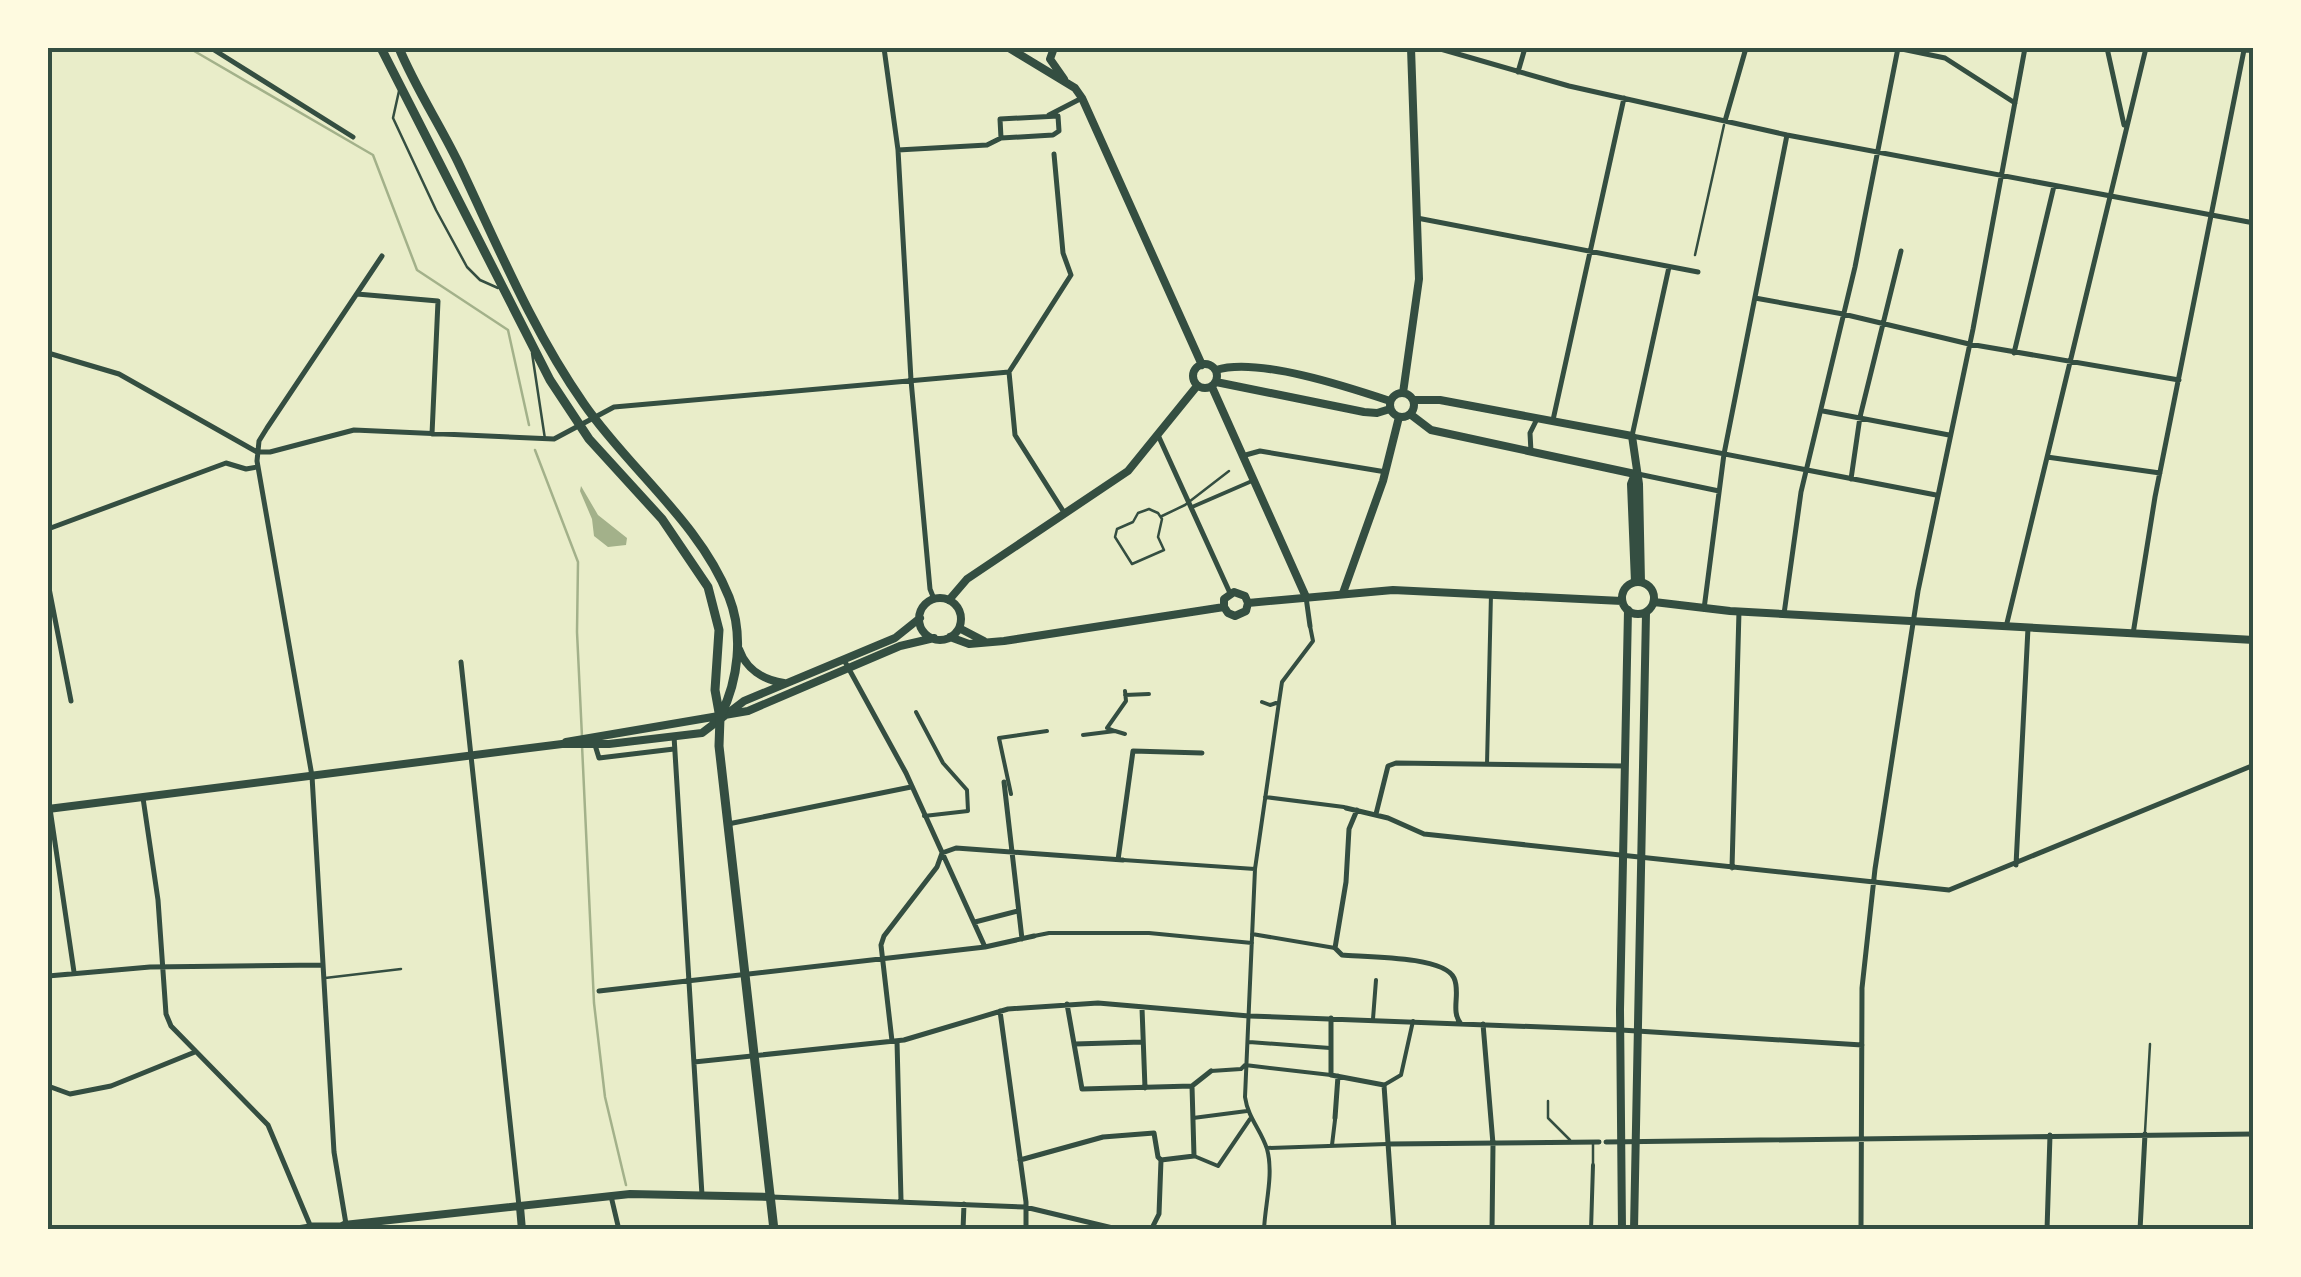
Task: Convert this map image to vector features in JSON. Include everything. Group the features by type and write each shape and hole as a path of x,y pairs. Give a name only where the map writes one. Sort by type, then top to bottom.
{"main road":[{"path":"381,48 532,347 580,426 662,519 708,587 720,630 715,690 719,746 774,1230"},
{"path":"399,48 548,348 593,416 710,559 731,602 737,641 734,684 720,718"}],"street":[{"path":"211,48 353,137"},
{"path":"884,48 898,150 911,380 934,599"},
{"path":"1009,48 1066,82"},
{"path":"1050,59 1054,48"},
{"path":"1403,393 1419,279 1411,48"},
{"path":"1438,48 1518,72 1725,122 2254,223"},
{"path":"1518,72 1525,48"},
{"path":"1725,122 1746,48"},
{"path":"1784,614 1801,492 1879,153 1897,48 1944,58 2015,103"},
{"path":"1861,1230 1862,988 1873,883 1913,621 2025,48"},
{"path":"2107,48 2124,128"},
{"path":"2006,627 2146,48"},
{"path":"2234,48 2254,52"},
{"path":"2133,634 2160,473 2244,50"},
{"path":"1035,64 1050,59"},
{"path":"1050,59 1082,98 1202,365"},
{"path":"1045,117 1082,98"},
{"path":"1553,420 1624,98"},
{"path":"898,150 987,146 1001,138 1053,136 1058,131 1058,116 1000,119 1001,138"},
{"path":"1704,609 1724,454 1788,135"},
{"path":"1054,154 1062,254 1071,276 1010,372 1015,435 1066,514"},
{"path":"2014,353 2054,186"},
{"path":"1417,218 1698,272"},
{"path":"1851,479 1860,417 1900,250"},
{"path":"343,1228 334,1152 312,776 257,452 266,428 382,256"},
{"path":"1638,582 1632,436 1669,267"},
{"path":"357,294 438,301 432,434"},
{"path":"1755,298 2014,353 2179,380"},
{"path":"48,353 119,374 257,452 354,430 545,440 565,435 614,406 1010,372"},
{"path":"1197,386 1194,372 1202,365 1216,370 1247,366 1367,390 1390,405 1399,418 1386,472 1343,593"},
{"path":"1216,370 1214,384 1242,456 1306,597 1313,641 1282,682 1256,869 1245,1065 1247,1111 1267,1148 1264,1230"},
{"path":"949,600 967,579 1128,471 1197,386 1214,384 1377,413 1390,405 1394,396 1403,393"},
{"path":"1403,393 1413,400 1440,400 1553,420 1936,495"},
{"path":"1410,414 1413,400"},
{"path":"1822,410 1950,435"},
{"path":"1410,414 1431,430 1719,490"},
{"path":"1399,418 1410,414"},
{"path":"1531,452 1531,428 1537,418"},
{"path":"1158,435 1230,593"},
{"path":"1242,456 1260,451 1386,472"},
{"path":"2047,458 2160,473"},
{"path":"48,529 226,464 257,468"},
{"path":"1189,506 1252,481"},
{"path":"1622,602 1626,587 1638,582 1651,587 1654,602 1646,612 1644,674 1634,1230"},
{"path":"48,583 71,701"},
{"path":"1248,603 1404,590 1622,602 1636,614 1646,612"},
{"path":"1230,593 1242,593 1248,603 1246,611 1235,616 1228,614 1224,598 1230,593"},
{"path":"1487,764 1492,594"},
{"path":"934,638 922,628 920,618 923,608 934,599 949,600 961,615 959,628 950,637"},
{"path":"1654,602 1704,609 2254,640"},
{"path":"592,740 702,732 744,700 784,682 934,638 988,643 1224,606"},
{"path":"1622,1230 1628,610"},
{"path":"1732,869 1739,611"},
{"path":"49,809 578,742 720,718 748,711 847,664 895,638 920,618"},
{"path":"959,628 988,643"},
{"path":"2016,865 2028,628"},
{"path":"737,641 743,660 757,674 784,682"},
{"path":"461,662 522,1230"},
{"path":"847,664 911,788 985,947"},
{"path":"1626,674 1644,674"},
{"path":"1114,732 1107,728 1126,700 1125,693 1149,694"},
{"path":"1262,702 1278,702"},
{"path":"916,712 944,762 966,790 968,811 924,816"},
{"path":"1011,794 1000,738 1046,731"},
{"path":"1084,735 1124,734"},
{"path":"674,736 702,1195"},
{"path":"592,740 598,747 599,758 675,749"},
{"path":"1120,860 1133,751 1202,753"},
{"path":"1265,797 1376,814 1424,834 1949,890 2254,765"},
{"path":"1376,814 1388,766 1625,766"},
{"path":"1004,782 1022,938"},
{"path":"728,824 911,788"},
{"path":"48,796 74,972"},
{"path":"143,798 170,1026 268,1125 310,1225 362,1227 630,1194 1026,1207 1121,1230"},
{"path":"1335,948 1346,882 1349,829 1358,810"},
{"path":"942,853 956,848 1256,869"},
{"path":"901,1200 894,1041 882,956 884,936 937,868 942,853"},
{"path":"975,922 1018,911"},
{"path":"600,990 985,947 1034,936 1149,934 1252,942"},
{"path":"1252,934 1335,948 1342,955 1378,961 1429,962 1448,968 1455,979 1456,1018 1460,1024"},
{"path":"48,976 161,967 322,965"},
{"path":"1373,1019 1376,980"},
{"path":"694,1062 894,1041 1008,1009 1098,1003 1249,1016 1621,1030 1862,1045"},
{"path":"1067,1004 1082,1089 1192,1086 1211,1070 1241,1069 1245,1065 1384,1085 1402,1075 1413,1021"},
{"path":"1142,1008 1145,1088"},
{"path":"1000,1011 1026,1230"},
{"path":"1331,1018 1330,1048 1335,1075 1332,1145"},
{"path":"1483,1024 1493,1144 1492,1230"},
{"path":"1074,1044 1142,1042"},
{"path":"1248,1042 1330,1048"},
{"path":"48,1086 70,1094 111,1086 195,1052"},
{"path":"1384,1085 1394,1230"},
{"path":"1192,1086 1194,1156"},
{"path":"1193,1118 1247,1111"},
{"path":"1161,1160 1194,1156 1218,1166 1250,1119"},
{"path":"1020,1160 1104,1137 1154,1133 1161,1160 1159,1214 1151,1230"},
{"path":"2140,1230 2145,1134"},
{"path":"1267,1148 2254,1134"},
{"path":"2047,1230 2050,1135"},
{"path":"1591,1230 1593,1165"},
{"path":"611,1196 619,1230"},
{"path":"963,1230 964,1204"},
{"path":"1082,1230 1086,1220"}],"lane":[{"path":"400,84 393,118 436,210 467,267 480,280 504,290"},
{"path":"1695,255 1725,122"},
{"path":"532,347 545,440"},
{"path":"1160,516 1189,506 1229,471"},
{"path":"1149,509 1160,516 1158,537 1164,550 1132,564 1115,537 1117,529 1149,509"},
{"path":"323,978 401,969"},
{"path":"2145,1134 2150,1044"},
{"path":"1548,1101 1548,1118 1572,1142"},
{"path":"1593,1165 1600,1142"},
{"path":"276,1230 310,1225"}],"shaded area":[{"path":"581,486 598,515 627,538 626,545 608,547 594,536"}],"waterway":[{"path":"189,48 373,155 417,270 508,330 529,425"},
{"path":"535,450 578,562 582,737"},
{"path":"582,745 594,1003 605,1097 626,1185"}]}
